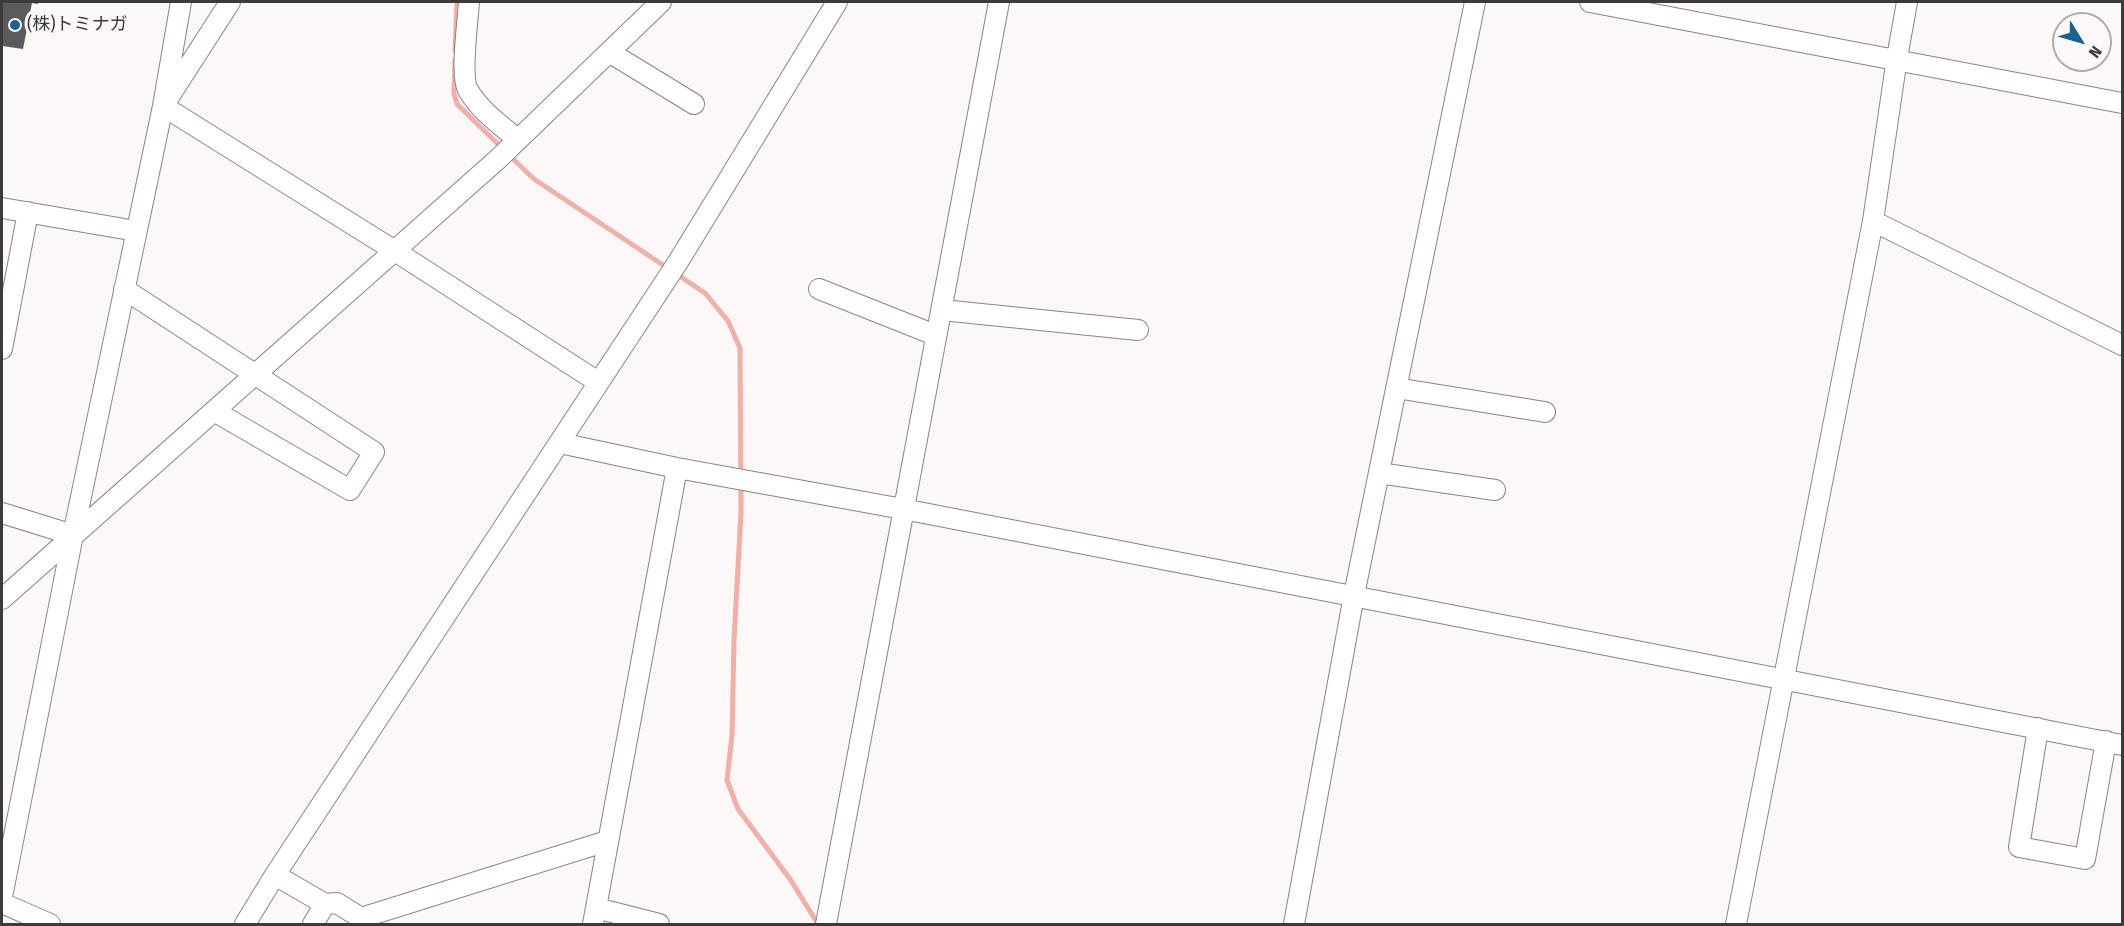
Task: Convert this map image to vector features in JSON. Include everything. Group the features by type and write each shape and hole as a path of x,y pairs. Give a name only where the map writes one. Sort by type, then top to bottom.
{"street":[{"path":"2,897 73,535 163,106 181,2"},
{"path":"163,106 230,2"},
{"path":"470,2 465,66 467,88 483,109 516,142"},
{"path":"2,598 498,159 661,2"},
{"path":"245,924 672,270 837,2"},
{"path":"827,923 999,2"},
{"path":"1294,924 1354,595 1474,2"},
{"path":"1590,2 1897,58 2122,103"},
{"path":"1736,924 1873,221 1907,2"},
{"path":"609,52 694,104"},
{"path":"163,106 395,251 598,382"},
{"path":"2,208 136,231"},
{"path":"2,348 28,212"},
{"path":"1873,221 2122,345"},
{"path":"124,289 374,452 350,490 214,411"},
{"path":"819,289 936,335"},
{"path":"942,310 1138,330"},
{"path":"1396,388 1545,412"},
{"path":"560,443 677,468 903,508 1783,680 2038,728 2114,743 2085,859 2019,847 2038,728"},
{"path":"659,924 594,916 677,468"},
{"path":"1379,473 1495,490"},
{"path":"2,513 73,535"},
{"path":"275,875 325,904 338,903 361,918 607,841"},
{"path":"2,903 50,924"},
{"path":"313,924 325,904"}],"building":[{"name":"(株)トミナガ","path":"2,2 38,2 38,4 32,3 23,49 2,46"}],"waterway":[{"path":"455,51 457,2"},
{"path":"455,60 454,93 457,104 502,148"},
{"path":"509,155 534,179 705,293 728,321 740,348 741,512 734,639 732,735 727,780 738,809 790,879 818,924"}],"place":[{"name":"(株)トミナガ","path":"15,25"}]}
